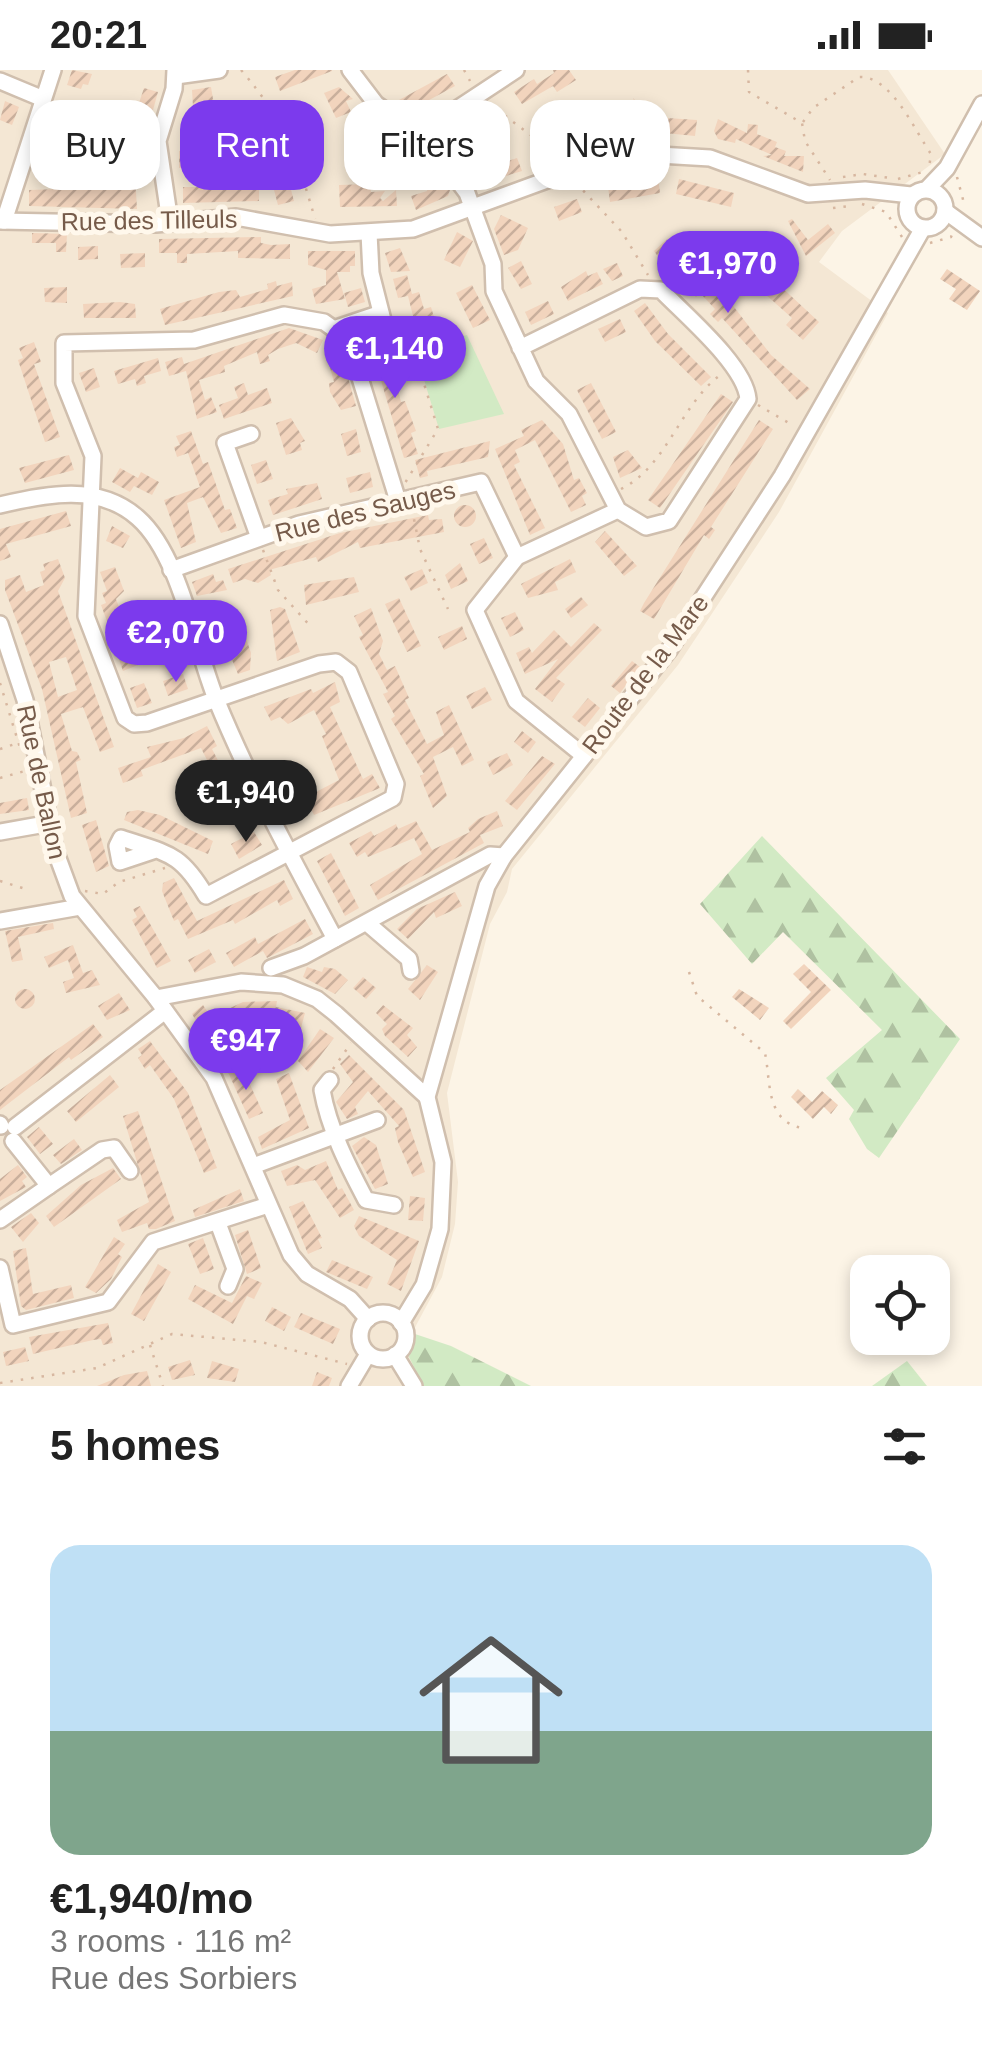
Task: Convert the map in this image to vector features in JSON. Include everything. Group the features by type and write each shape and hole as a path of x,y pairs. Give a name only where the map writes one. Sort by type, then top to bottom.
{"street":[{"path":"2,221 53,70"},
{"path":"170,222 158,141 176,73 219,70"},
{"path":"350,70 373,100"},
{"path":"470,100 516,70"},
{"path":"0,81 41,98"},
{"path":"925,210 982,104"},
{"name":"Rue des Tilleuls","path":"2,221 170,222 236,217 318,233 369,234 413,229 578,169 642,154 710,158 808,194 831,187 877,191 982,238"},
{"path":"463,190 493,264 494,291 520,348 536,381 569,414 618,510 646,527 668,521 748,398 744,382 734,368 662,290 654,288 640,289 520,348"},
{"name":"Route de la Mare","path":"899,264 907,240 925,210"},
{"name":"Route de la Mare","path":"427,1097 474,924 504,856 669,650 806,433 925,210"},
{"path":"342,333 383,320 371,273 369,234"},
{"path":"156,850 186,864 206,896 393,798 396,784 348,672 336,662 324,662 147,722 134,724 124,718 86,616 93,456 64,383 64,343 194,340 284,315 311,316 342,333 404,494"},
{"path":"251,434 225,443 259,538"},
{"name":"Rue des Sauges","path":"170,570 404,494 481,482 518,557"},
{"path":"0,505 63,493 90,495 140,519 170,570 216,699 335,939"},
{"path":"584,756 516,701 476,620 475,610 518,557 618,510"},
{"name":"Rue de Ballon","path":"0,624 40,765 60,867 76,902 161,1004 222,1092 268,1205 300,1268 350,1299 368,1319"},
{"path":"0,832 51,823"},
{"path":"271,968 335,939 490,855 504,856"},
{"path":"0,922 76,902"},
{"path":"367,922 409,959 411,971"},
{"path":"49,1186 5,1131 161,1004 241,982 283,985 316,999 427,1097 442,1162 440,1230 424,1284 401,1322 405,1340 395,1355 363,1360"},
{"path":"330,1080 322,1090 336,1136 366,1200 394,1205"},
{"path":"253,1166 377,1120"},
{"path":"0,1220 102,1150 114,1148 130,1171"},
{"path":"0,1268 12,1324 108,1302 153,1242 268,1205"},
{"path":"218,1223 235,1269 228,1286"},
{"path":"349,1386 363,1360 360,1336 368,1319 387,1314 401,1322"},
{"path":"395,1355 414,1386"}],"path":[{"path":"242,70 273,107 296,150 318,233"},
{"path":"748,70 749,92 802,123"},
{"path":"907,240 896,234 886,212 859,204 834,209 831,187 805,142 802,123 813,108 859,77 868,76 886,88 946,173 966,208 961,226"},
{"path":"831,187 863,174 910,178 946,173"},
{"path":"383,320 413,348 438,429 404,494 420,548 448,609"},
{"path":"610,493 638,480 683,413 719,375 734,368"},
{"path":"748,398 806,433"},
{"path":"259,538 278,590 312,628"},
{"path":"0,683 17,744 0,749"},
{"path":"0,778 40,765"},
{"path":"76,902 84,891 104,894 119,882 186,864"},
{"path":"0,881 28,890"},
{"path":"689,972 697,996 765,1053 772,1106 790,1126 802,1128"},
{"path":"330,1080 334,1064 358,1034"},
{"path":"0,1383 20,1384 97,1368 172,1334 260,1342 363,1360"},
{"path":"150,1343 163,1386"}],"shaded area":[{"path":"0,70 888,70 945,154 842,231 819,262 888,313 779,512 678,665 512,869 507,892 490,924 447,1093 458,1182 455,1224 442,1277 412,1333 409,1357 423,1386 0,1386"}],"green space":[{"path":"467,335 504,414 439,429 415,350"},
{"path":"762,836 960,1039 879,1158 867,1149 849,1119 854,1110 826,1078 882,1030 783,932 752,964 700,904"},
{"path":"412,1333 451,1346 531,1386 423,1386 409,1357"},
{"path":"907,1361 927,1386 872,1386"}],"building":[{"path":"72,70 92,74 88,85 83,84 81,89 67,85"},
{"path":"295,70 332,71 280,91 275,77"},
{"path":"553,70 569,70 576,80 557,92 553,86 522,104 514,92 534,79 537,84"},
{"path":"447,74 455,86 429,100 399,100"},
{"path":"211,87 213,100 193,100 192,90"},
{"path":"339,87 353,99 344,100 344,115 336,118 324,93"},
{"path":"144,88 158,92 156,100 140,100"},
{"path":"5,101 19,107 12,125 0,120"},
{"path":"670,118 697,120 695,136 670,134"},
{"path":"718,119 747,133 748,124 758,125 757,134 777,142 775,147 786,151 784,156 804,156 803,172 763,156 772,155 736,139 735,143 718,139 714,131"},
{"path":"517,158 522,171 510,175 510,160"},
{"path":"679,179 734,193 731,207 676,194"},
{"path":"339,185 344,185 344,190 385,191 380,198 383,201 396,190 397,206 340,207"},
{"path":"29,190 136,190 137,209 29,206"},
{"path":"183,190 259,190 259,201 183,203"},
{"path":"274,190 291,190 294,201 278,205"},
{"path":"450,190 448,196 416,210 411,196"},
{"path":"608,190 660,190 660,193 610,202"},
{"path":"577,199 582,212 559,221 554,207"},
{"path":"501,215 528,228 518,250 504,255 494,229"},
{"path":"792,219 808,240 828,224 835,233 806,256 788,221"},
{"path":"457,232 473,241 460,267 444,260"},
{"path":"32,233 67,234 66,252 56,252 56,243 32,243"},
{"path":"261,237 261,243 290,244 290,259 238,258 238,251 187,254 187,263 177,263 177,253 159,253 159,239"},
{"path":"667,239 714,294 723,294 771,355 810,389 797,400 722,318 718,322 710,314 715,309 700,293 696,297 654,251"},
{"path":"98,246 98,259 78,260 78,247"},
{"path":"400,248 410,271 391,272 385,253"},
{"path":"308,251 355,251 355,266 350,266 350,272 337,272 345,299 316,304 312,289 326,285 326,270 308,265"},
{"path":"145,253 145,267 121,268 120,254"},
{"path":"521,261 532,284 521,289 508,268"},
{"path":"617,263 623,276 612,281 603,269"},
{"path":"947,269 980,291 967,310 949,299 956,289 940,279"},
{"path":"586,271 588,276 597,272 603,284 568,301 561,287"},
{"path":"407,275 412,294 419,292 424,309 431,307 434,317 427,319 432,336 419,340 408,296 398,298 393,279"},
{"path":"276,281 277,286 292,282 293,296 165,325 160,309 219,292 236,290 240,297 268,289 267,284"},
{"path":"776,282 819,322 803,340 786,325 792,318 765,294"},
{"path":"472,285 490,320 473,328 456,293"},
{"path":"67,287 67,303 45,302 44,288"},
{"path":"361,288 365,302 348,307 344,293"},
{"path":"548,301 554,314 531,325 525,312"},
{"path":"645,303 668,334 711,377 701,386 655,341 634,311"},
{"path":"83,304 135,304 136,318 84,318"},
{"path":"620,319 626,332 605,342 598,329"},
{"path":"289,328 323,340 317,353 296,343 268,355 270,361 260,364 257,352 224,366 225,372 199,380 205,400 211,397 217,412 197,419 186,371 169,376 165,362 182,357 184,364"},
{"path":"34,342 41,362 34,364 60,437 45,442 18,360 23,358 19,348"},
{"path":"385,344 390,361 396,359 398,368 393,370 401,402 405,401 416,431 411,433 418,454 404,458 371,347"},
{"path":"158,358 161,371 144,376 146,383 137,386 135,379 118,384 114,371"},
{"path":"343,360 356,406 341,410 330,392 329,383 334,382 329,364"},
{"path":"94,368 100,387 86,392 79,373"},
{"path":"244,383 248,395 267,388 272,403 224,419 219,405 238,398 234,387"},
{"path":"591,383 616,432 602,439 577,390"},
{"path":"721,394 733,402 660,508 648,500"},
{"path":"291,418 305,441 300,443 302,450 286,455 276,423"},
{"path":"542,420 563,444 574,480 579,478 587,493 582,496 586,505 571,512 535,440 515,450 520,462 514,465 545,528 530,535 495,449 524,436 521,430"},
{"path":"759,420 773,429 711,527 715,530 709,539 704,535 654,619 640,611 644,603"},
{"path":"356,429 361,452 347,456 341,434"},
{"path":"191,431 203,464 208,462 225,510 230,509 237,528 221,533 203,497 187,503 196,542 181,548 164,500 200,487 188,453 177,457 174,447 180,445 176,436"},
{"path":"490,441 488,457 427,471 428,476 420,478 415,460"},
{"path":"628,450 642,468 620,478 613,457"},
{"path":"69,455 74,470 25,483 19,468"},
{"path":"266,460 273,479 257,484 251,465"},
{"path":"120,468 138,478 141,472 159,482 152,495 134,486 130,492 112,482"},
{"path":"370,472 373,487 350,493 346,478"},
{"path":"317,483 322,499 273,515 268,500 288,494 286,489"},
{"path":"465,505 476,516 465,527 454,516"},
{"path":"66,511 71,526 6,544 11,557 0,561 0,529"},
{"path":"428,515 429,520 442,519 444,532 360,548 358,542 318,562 316,557 269,570 271,575 258,583 245,579 233,583 228,569 340,533"},
{"path":"112,526 130,536 123,548 106,541"},
{"path":"605,531 637,566 624,576 595,542"},
{"path":"484,538 493,558 479,564 470,544"},
{"path":"58,559 65,578 58,591 114,747 100,752 83,707 61,714 72,751 81,760 76,762 87,813 71,818 42,689 5,590 5,580 20,575 26,592 44,585 40,572 45,570 43,564","holes":["66,657 77,690 58,697 49,662"]},
{"path":"570,559 576,572 555,582 558,590 528,598 521,584"},
{"path":"460,563 468,581 451,589 445,575"},
{"path":"115,567 124,591 116,599 123,618 108,624 101,605 106,603 102,593 107,591 100,572"},
{"path":"422,569 428,583 411,591 404,577"},
{"path":"213,574 216,582 223,580 227,590 197,596 192,582"},
{"path":"354,577 359,592 306,605 304,585"},
{"path":"581,597 588,605 571,618 565,609"},
{"path":"399,598 421,646 407,652 385,604"},
{"path":"371,608 383,641 379,654 387,670 395,666 409,698 405,700 427,744 444,735 436,712 449,705 474,760 462,766 453,747 433,757 447,796 433,808 420,776 424,774 391,719 395,716 383,694 388,692 359,637 363,635 354,616"},
{"path":"285,609 300,652 277,661 270,610"},
{"path":"515,612 524,630 510,637 501,618"},
{"path":"238,615 251,653 250,670 238,674 216,622"},
{"path":"594,623 602,630 556,678 565,684 552,702 535,689 558,659 525,674 516,653 529,647 532,653 554,630 571,647"},
{"path":"462,626 467,639 444,650 438,637"},
{"path":"128,636 138,665 123,671 113,642"},
{"path":"632,661 640,667 620,693 611,686"},
{"path":"183,674 188,689 168,696 163,681"},
{"path":"335,682 340,702 330,707 363,779 372,774 380,788 314,815 303,793 312,788 314,793 339,780 322,736 326,734 314,710 288,724 280,717 271,721 264,707 311,689 313,693"},
{"path":"144,683 152,703 137,708 130,688"},
{"path":"485,687 492,700 472,709 466,696"},
{"path":"588,698 600,708 585,727 572,717"},
{"path":"207,726 217,746 212,749 246,814 232,821 205,769 210,766 201,748 141,770 143,776 123,783 118,768 151,757 147,747 184,738"},
{"path":"522,731 536,742 528,753 514,742"},
{"path":"507,753 513,765 493,775 487,762"},
{"path":"542,756 555,764 517,810 505,801"},
{"path":"27,798 29,810 0,814 0,803"},
{"path":"497,811 503,826 480,835 484,843 378,900 370,885 422,854 414,838 368,857 365,852 357,857 349,843 371,831 374,836 396,824 398,829 416,821 432,850 470,832 468,828 478,819"},
{"path":"127,812 160,815 213,841 208,854 124,820"},
{"path":"96,820 109,866 96,872 82,825"},
{"path":"254,832 262,845 239,859 231,844"},
{"path":"331,853 359,908 345,916 317,861"},
{"path":"174,878 197,921 284,880 293,899 280,906 277,900 235,924 233,920 188,939 178,919 174,921 162,891 163,883"},
{"path":"455,892 462,906 436,918 434,912 408,939 397,929 417,909"},
{"path":"140,906 171,961 157,968 132,920 137,917 133,909"},
{"path":"305,919 313,934 267,958 263,951 234,967 226,953 255,937 258,944"},
{"path":"53,923 54,929 18,937 23,960 12,962 5,931"},
{"path":"73,945 83,973 92,970 100,985 66,993 63,982 74,978 68,960 49,968 44,957"},
{"path":"209,949 216,962 195,973 188,960"},
{"path":"804,964 831,990 791,1029 783,1021 811,992 793,974"},
{"path":"427,965 438,972 420,1000 408,989"},
{"path":"307,967 322,972 324,967 335,969 348,980 335,994 303,977"},
{"path":"363,977 376,988 366,999 353,988"},
{"path":"25,989 35,999 25,1009 15,999"},
{"path":"739,989 769,1008 760,1020 732,997"},
{"path":"119,993 130,1010 107,1020 98,1006"},
{"path":"277,1001 276,1007 305,1013 301,1028 281,1023 283,1015 256,1019 255,1013 217,1032 226,1044 215,1052 192,1014 203,1005 211,1017 243,1002"},
{"path":"383,1005 413,1028 407,1035 417,1047 408,1057 385,1036 382,1029 387,1024 376,1013"},
{"path":"93,1024 103,1037 71,1060 69,1057 0,1110 0,1090"},
{"path":"320,1029 334,1038 308,1072 298,1061"},
{"path":"150,1041 188,1093 217,1168 204,1173 174,1099 150,1065 145,1069 138,1058 142,1055 138,1049"},
{"path":"349,1055 404,1110 425,1172 413,1177 398,1142 395,1128 399,1126 368,1091 355,1107 358,1114 347,1119 336,1102 353,1082 340,1064"},
{"path":"242,1067 263,1113 249,1119 228,1072"},
{"path":"289,1073 309,1128 262,1149 258,1137 290,1120 276,1079"},
{"path":"110,1075 119,1087 76,1122 67,1111"},
{"path":"798,1089 812,1102 822,1091 838,1105 831,1114 824,1107 813,1119 791,1097"},
{"path":"138,1111 175,1221 156,1229 149,1229 147,1223 122,1232 117,1220 149,1202 123,1116"},
{"path":"39,1127 53,1144 40,1154 27,1137"},
{"path":"364,1137 376,1145 388,1184 375,1189 352,1146"},
{"path":"74,1139 82,1150 61,1164 53,1155"},
{"path":"326,1161 338,1190 342,1188 354,1210 340,1218 315,1180 287,1186 281,1171 297,1165 305,1170"},
{"path":"18,1165 27,1177 22,1181 26,1187 0,1201 0,1179"},
{"path":"113,1168 121,1179 54,1227 46,1216 81,1185"},
{"path":"240,1189 244,1201 195,1217 193,1210"},
{"path":"410,1196 425,1198 423,1221 408,1220"},
{"path":"303,1201 322,1238 318,1239 322,1248 308,1254 289,1207"},
{"path":"31,1213 39,1223 23,1242 11,1227"},
{"path":"359,1216 419,1241 401,1291 387,1284 397,1260 359,1236 354,1226"},
{"path":"248,1230 261,1268 247,1274 235,1235"},
{"path":"114,1237 125,1244 118,1254 122,1257 111,1279 96,1293 85,1287"},
{"path":"203,1238 214,1269 200,1274 188,1244"},
{"path":"26,1248 33,1294 71,1285 74,1298 26,1310 21,1306 13,1251"},
{"path":"332,1260 373,1277 367,1289 326,1272"},
{"path":"158,1264 171,1272 144,1321 131,1314"},
{"path":"246,1276 262,1283 254,1299 247,1296 233,1324 188,1299 195,1285 232,1303"},
{"path":"272,1307 291,1317 284,1331 265,1321"},
{"path":"301,1313 340,1329 333,1344 294,1327"},
{"path":"108,1323 113,1343 103,1345 101,1339 93,1340 33,1354 29,1337"},
{"path":"25,1347 29,1361 6,1366 3,1352"},
{"path":"190,1360 195,1375 172,1380 168,1367"},
{"path":"212,1361 239,1369 235,1382 207,1378"},
{"path":"147,1371 151,1386 97,1386 124,1375"},
{"path":"317,1372 332,1378 329,1386 312,1386"}]}
